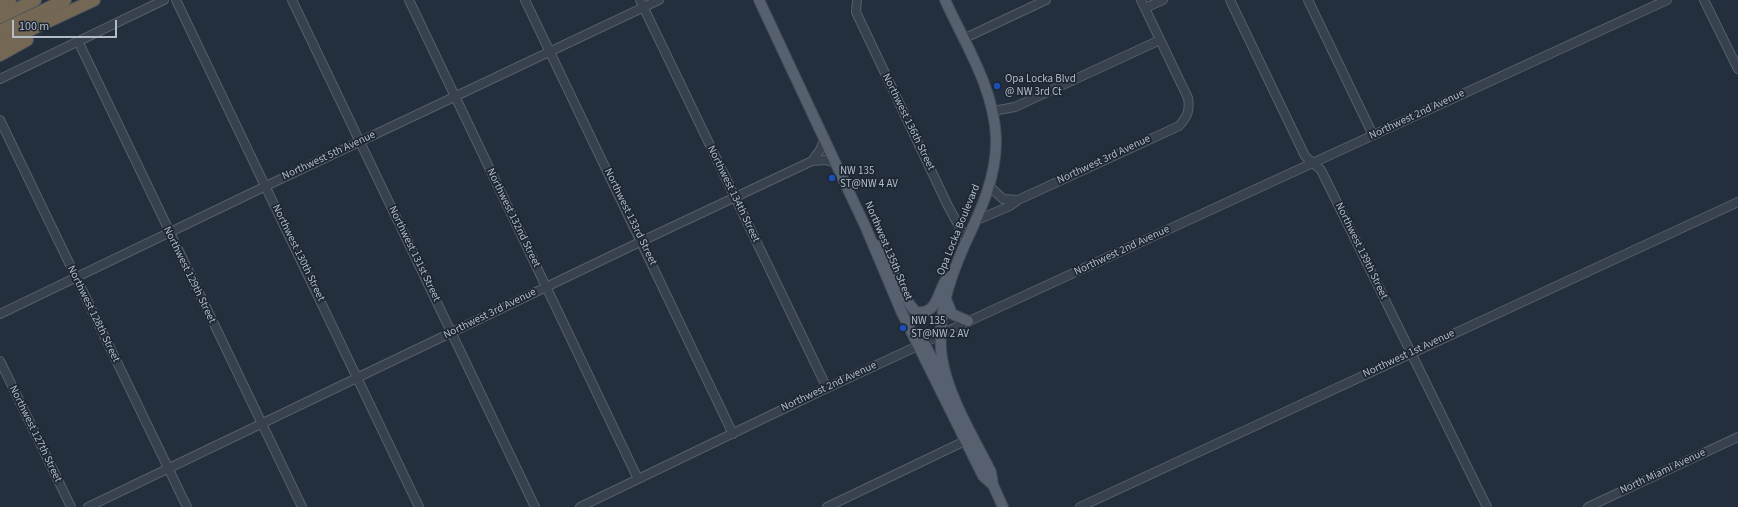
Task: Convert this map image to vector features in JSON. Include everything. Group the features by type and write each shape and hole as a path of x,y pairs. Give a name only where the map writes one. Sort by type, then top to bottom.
{"highway":[{"path":"0,3 6,0"},
{"path":"0,3 10,0"},
{"path":"0,17 35,0"},
{"path":"0,31 65,0"},
{"path":"0,44 94,0"},
{"path":"0,55 24,42 41,26"}],"main road":[{"name":"Northwest 135th Street","path":"758,0 825,138 866,228 901,311 921,344 965,441 983,476 993,485"},
{"name":"Opa Locka Boulevard","path":"941,334 946,299 956,266 989,186 995,149 993,111 985,86 945,0"},
{"path":"866,228 881,247 910,305 916,312 926,312 933,308 944,282 956,266"},
{"path":"946,299 952,314 968,321"},
{"name":"Northwest 135th Street","path":"941,334 942,358 952,392 991,472 993,485 1003,507"},
{"path":"921,344 952,392"}],"street":[{"path":"0,78 164,0"},
{"name":"Northwest 130th Street","path":"176,0 420,507"},
{"name":"Northwest 131st Street","path":"292,0 535,507"},
{"name":"Northwest 132nd Street","path":"409,0 638,479"},
{"name":"Northwest 133rd Street","path":"525,0 642,241 733,434"},
{"name":"Northwest 5th Avenue","path":"0,314 550,52 641,4 659,0"},
{"name":"Northwest 136th Street","path":"857,0 856,12 948,206 967,240"},
{"path":"963,39 1046,0"},
{"path":"993,111 1015,107 1160,40 1141,0"},
{"path":"1145,8 1163,0"},
{"name":"Northwest 139th Street","path":"1230,0 1305,156 1321,170 1487,507"},
{"path":"1308,0 1373,135"},
{"name":"Northwest 2nd Avenue","path":"580,507 968,321 1667,0"},
{"path":"1704,0 1738,69"},
{"name":"Northwest 134th Street","path":"641,4 827,388"},
{"name":"Northwest 3rd Avenue","path":"975,221 1179,126 1187,117 1189,109 1188,98 1160,40"},
{"name":"Northwest 129th Street","path":"78,41 302,507"},
{"name":"Northwest 128th Street","path":"0,120 187,507"},
{"path":"812,161 820,150 825,138"},
{"name":"Northwest 3rd Avenue","path":"88,507 812,161 825,160 836,163"},
{"path":"989,186 1003,199 1018,200"},
{"name":"Northwest 1st Avenue","path":"1080,507 1738,202"},
{"name":"Northwest 127th Street","path":"0,361 71,507"},
{"name":"North Miami Avenue","path":"1588,507 1738,437"},
{"path":"827,507 965,441"}],"place":[{"name":"Opa Locka Blvd @ NW 3rd Ct","path":"997,86"},
{"name":"NW 135 ST@NW 4 AV","path":"832,178"},
{"name":"NW 135 ST@NW 2 AV","path":"903,328"}]}
